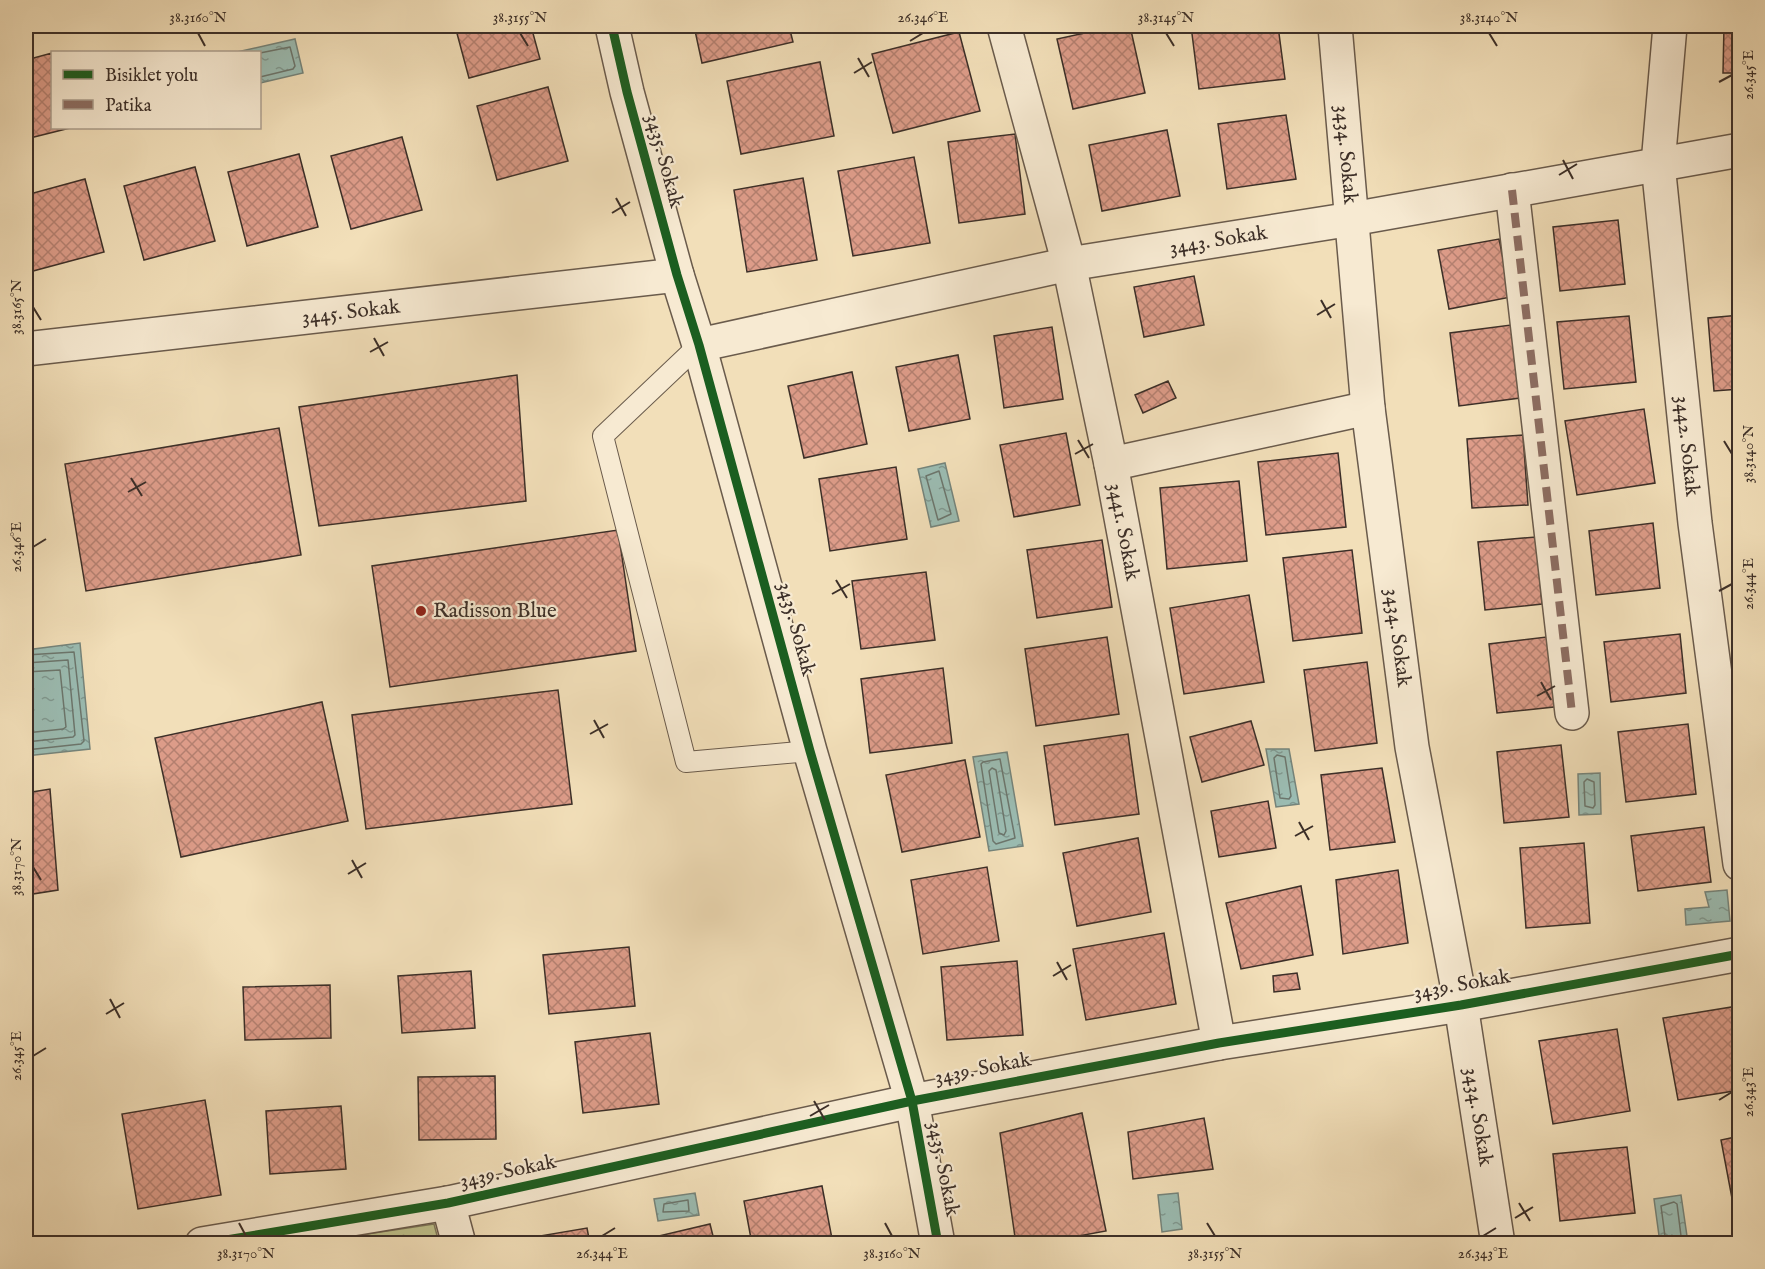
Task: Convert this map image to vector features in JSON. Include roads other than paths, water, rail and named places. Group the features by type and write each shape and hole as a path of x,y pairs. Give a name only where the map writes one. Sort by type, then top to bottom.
{"street":[{"name":"3435. Sokak","path":"612,26 627,92 677,275 699,345 810,751 912,1101 938,1244"},
{"name":"3441. Sokak","path":"1004,26 1069,264 1111,464 1219,1043"},
{"name":"3434. Sokak","path":"1335,26 1368,408 1412,747 1461,1005 1498,1244"},
{"name":"3442. Sokak","path":"1670,26 1659,164 1695,523 1740,864"},
{"name":"3443. Sokak","path":"699,345 1069,264 1352,219 1740,150"},
{"path":"1512,190 1572,713"},
{"name":"3445. Sokak","path":"26,349 677,275"},
{"path":"1111,464 1368,408"},
{"name":"3439. Sokak","path":"202,1244 448,1203 912,1101 1219,1043 1461,1005 1740,954"},
{"path":"448,1203 459,1244"}],"lane":[{"path":"699,345 603,436 686,762 810,751"}],"water":[{"path":"295,39 303,73 261,83 261,51 241,51"},
{"path":"945,463 959,521 931,527 918,469"},
{"path":"80,643 90,749 26,756 26,650"},
{"path":"1266,749 1289,749 1299,804 1276,807"},
{"path":"1007,752 1023,846 989,851 973,757"},
{"path":"1600,773 1601,814 1579,815 1578,774"},
{"path":"1727,890 1730,921 1686,925 1685,909 1709,907 1705,892"},
{"path":"695,1193 699,1215 658,1221 654,1199"},
{"path":"1178,1193 1182,1229 1162,1232 1158,1195"},
{"path":"1681,1195 1688,1243 1660,1243 1654,1199"}],"place":[{"name":"Radisson Blue","path":"421,611"}]}
